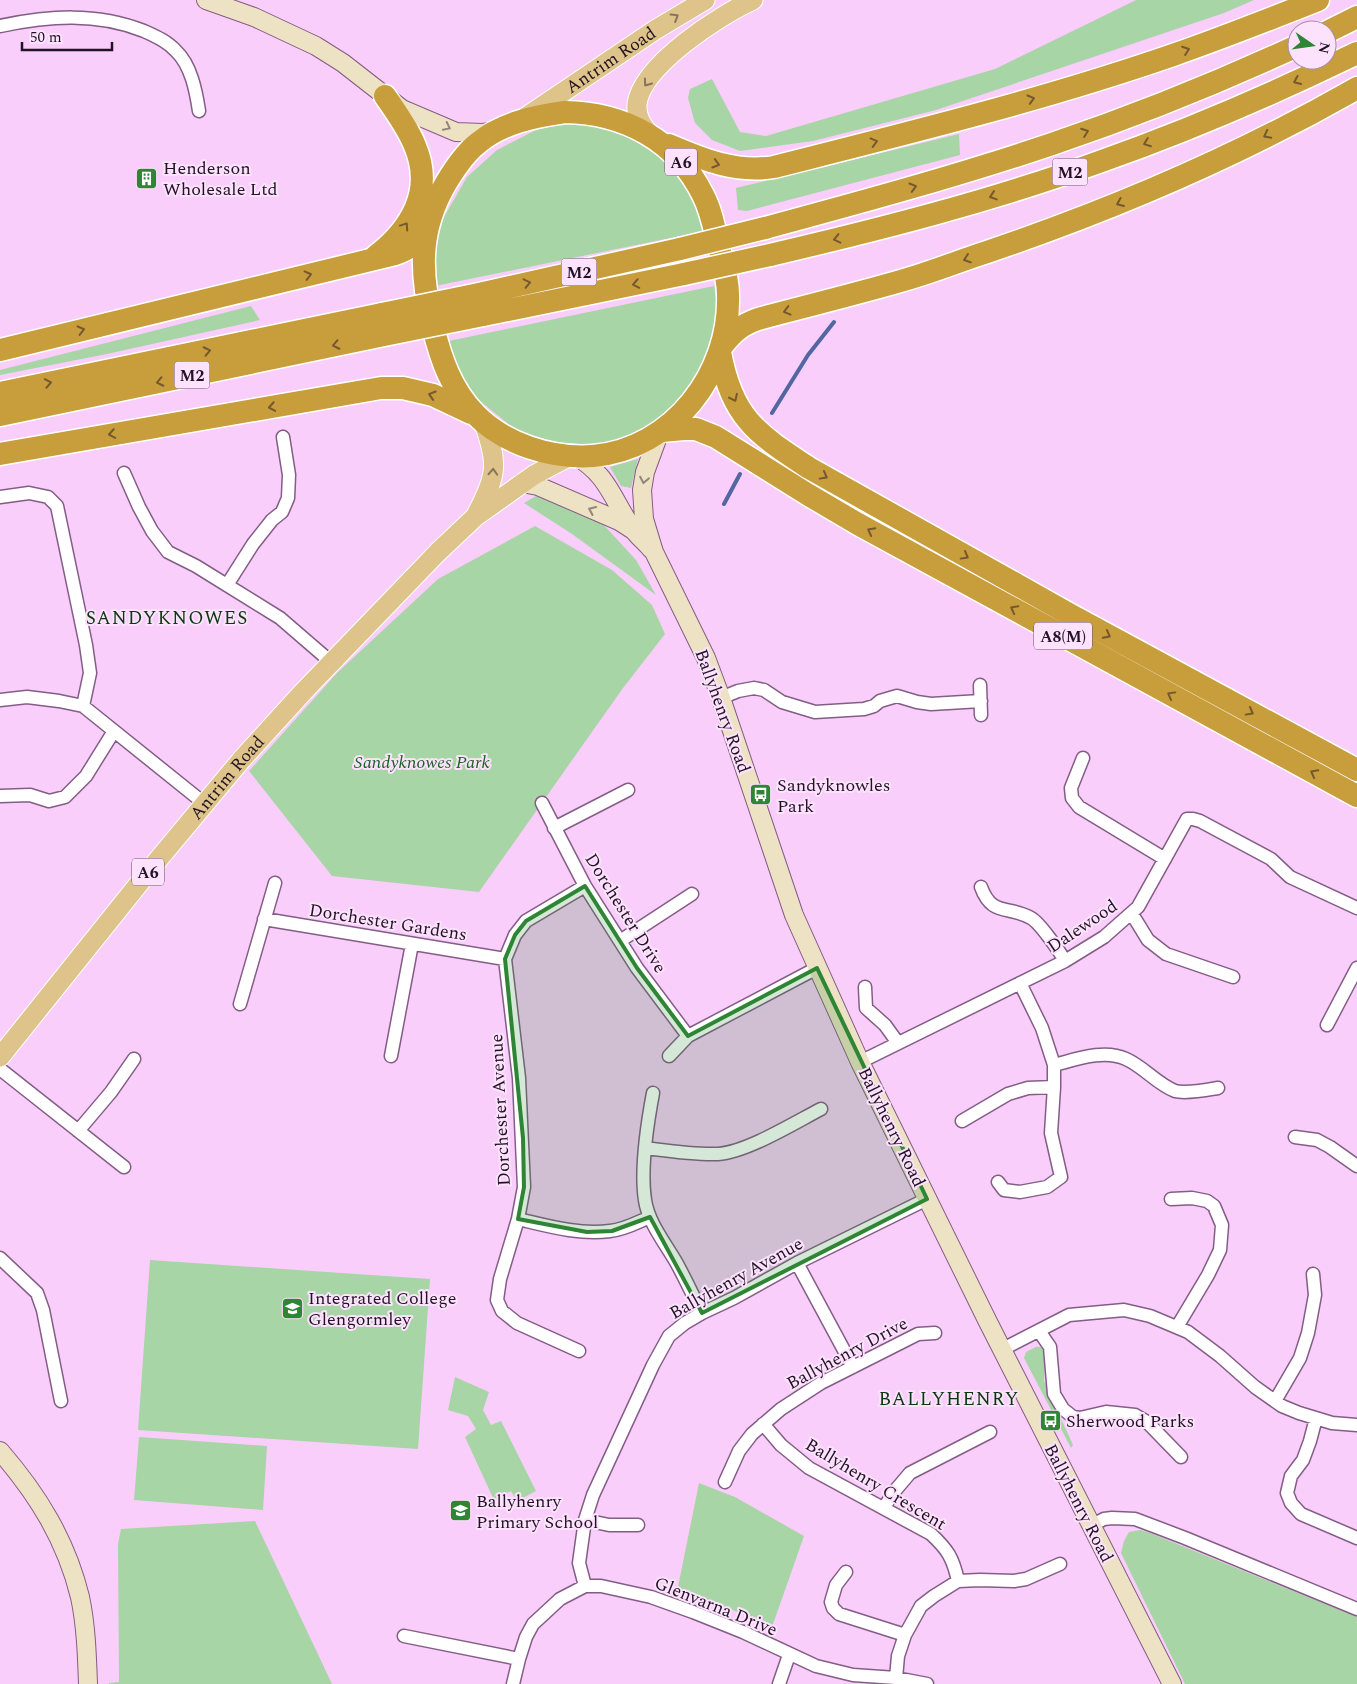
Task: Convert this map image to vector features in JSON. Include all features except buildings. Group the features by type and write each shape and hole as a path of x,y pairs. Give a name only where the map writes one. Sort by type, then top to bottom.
{"highway":[{"path":"652,137 702,160 722,166 758,170 774,167 1016,104 1096,80 1254,26 1318,0"},
{"path":"1337,27 1357,17"},
{"name":"M2","path":"0,415 383,325 481,304 680,249 765,228 946,177 1052,144 1162,103 1247,69 1287,51"},
{"name":"M2","path":"481,304 684,274 878,229 970,204 1098,162 1228,112 1306,78 1357,53"},
{"path":"721,349 736,329 745,323 906,279 1098,212 1256,141 1357,88"},
{"path":"371,260 404,229 421,195 422,179 416,147 394,102"},
{"name":"A6","path":"565,112 580,112 615,119 652,137 672,153 685,167 703,195 709,209 727,282 728,312 726,333 706,382 687,409 661,432 639,443 608,454 573,456 548,453 521,444 498,432 480,418 453,386 433,330 423,271 424,242 430,219 442,190 464,156 479,142 498,131 518,122 565,112"},
{"path":"0,350 403,252 413,246 430,219"},
{"name":"M2","path":"0,393 383,325"},
{"name":"A8(M)","path":"721,349 729,387 738,407 753,427 809,468 1069,614 1357,770"},
{"path":"0,454 380,388 403,388 434,395 480,418"},
{"name":"A8(M)","path":"661,432 696,429 716,437 858,524 1357,796"}],"main road":[{"path":"206,0 254,17 316,46 343,63 394,102 456,132 483,133 498,131"},
{"name":"Antrim Road","path":"518,122 577,84 654,30 705,0"},
{"name":"Antrim Road","path":"652,137 638,117 637,105 639,95 657,69 695,34 715,20 753,0"},
{"path":"394,102 420,138 429,174 430,219"},
{"name":"Antrim Road","path":"475,517 492,481 494,468 493,454 480,418"},
{"name":"Ballyhenry Road","path":"661,432 645,472 642,490 644,519 654,552 706,658 794,915 860,1062 1001,1350 1172,1684"},
{"name":"Antrim Road","path":"0,1057 107,922 242,759 331,662 438,552 475,517 534,474 573,456"},
{"name":"Ballyhenry Road","path":"573,456 592,467 606,483 635,532 654,552"},
{"path":"522,483 533,484 570,500 619,522 635,532"},
{"path":"0,1451 19,1473 41,1504 57,1532 70,1564 80,1598 85,1631 88,1684"}],"street":[{"path":"0,26 63,17 86,18 134,27 159,37 177,51 191,74 199,111"},
{"path":"227,585 253,544 272,520 282,512 288,498 288,475 283,438"},
{"path":"124,473 152,531 168,552 196,566 280,618 331,662"},
{"path":"0,497 29,493 48,497 57,506 86,645 90,673 83,706"},
{"path":"980,685 981,715"},
{"path":"721,698 754,688 764,690 782,702 815,712 864,709 874,706 880,701 897,696 931,704 981,701"},
{"path":"0,700 27,697 83,706 205,804"},
{"path":"0,796 30,795 50,800 65,796 86,776 114,731"},
{"path":"1083,758 1071,788 1072,798 1079,807 1165,859"},
{"path":"554,828 628,790"},
{"name":"Dorchester Drive","path":"542,803 585,886 637,968 688,1036"},
{"name":"Dalewood","path":"860,1062 1065,961 1104,937 1138,907 1187,819 1193,819 1248,846 1271,859 1290,877 1357,908"},
{"path":"240,1004 275,883"},
{"name":"Dorchester Avenue","path":"579,1351 517,1323 502,1311 497,1300 500,1279 518,1219 524,1187 519,1078 505,959 515,935 526,921 585,886"},
{"path":"981,887 985,899 994,907 1018,912 1033,919 1061,953 1065,961"},
{"path":"620,941 692,894"},
{"path":"1132,914 1148,940 1166,954 1233,977"},
{"name":"Dorchester Gardens","path":"264,919 505,959"},
{"path":"391,1056 412,944"},
{"path":"669,1056 688,1036 817,968"},
{"path":"1327,1025 1357,968"},
{"path":"998,1182 1004,1190 1020,1192 1047,1186 1061,1176 1051,1133 1054,1065 1042,1028 1020,983"},
{"path":"865,988 866,1008 885,1025 898,1043"},
{"path":"1054,1065 1092,1055 1114,1056 1126,1058 1176,1091 1218,1088"},
{"path":"78,1131 111,1092 134,1058"},
{"path":"0,1069 124,1167"},
{"path":"962,1121 1008,1094 1028,1088 1054,1087"},
{"path":"653,1093 646,1130 645,1201 650,1217 702,1313"},
{"path":"645,1148 719,1154 739,1150 821,1109"},
{"path":"1295,1137 1317,1140 1357,1166"},
{"path":"1171,1199 1192,1198 1207,1201 1214,1206 1222,1226 1220,1250 1216,1259 1177,1327"},
{"name":"Ballyhenry Avenue","path":"585,1586 579,1563 585,1520 593,1495 653,1365 669,1336 685,1323 702,1313 734,1298 797,1263 927,1199"},
{"path":"518,1219 562,1229 587,1232 612,1231 650,1217"},
{"path":"0,1258 36,1293 44,1310 61,1401"},
{"path":"797,1263 853,1367"},
{"path":"1275,1401 1300,1358 1308,1333 1315,1295 1313,1274"},
{"path":"1001,1350 1069,1315 1124,1310 1150,1316 1188,1332 1220,1356 1255,1387 1282,1406 1316,1418 1357,1425"},
{"path":"1040,1331 1050,1346 1054,1394 1063,1409 1072,1416 1080,1418 1106,1412 1135,1415 1146,1422 1181,1457"},
{"name":"Ballyhenry Drive","path":"725,1482 740,1451 752,1434 782,1409 821,1382 918,1334 935,1333"},
{"path":"1316,1418 1303,1460 1291,1476 1287,1493 1291,1503 1301,1514 1357,1538"},
{"name":"Ballyhenry Crescent","path":"763,1424 781,1445 809,1468 931,1534 945,1547 955,1564 958,1581"},
{"path":"884,1508 892,1492 910,1473 990,1432"},
{"path":"1090,1526 1104,1519 1135,1519 1357,1609"},
{"path":"585,1520 609,1525 638,1524"},
{"path":"896,1678 898,1656 905,1635 921,1606 958,1581 1014,1581 1060,1564"},
{"path":"846,1572 836,1585 831,1602 839,1614 905,1635"},
{"path":"513,1684 526,1637 534,1624 560,1599 585,1586"},
{"name":"Glenvarna Drive","path":"585,1586 601,1586 651,1597 743,1632 816,1666 853,1674 896,1678 927,1684"},
{"path":"404,1636 519,1659"},
{"path":"779,1684 789,1655"}],"highlighted area":[{"path":"585,886 637,968 688,1036 817,968 927,1199 702,1313 650,1217 612,1231 587,1232 518,1219 524,1187 523,1138 505,959 515,935 526,921"}],"green space":[{"path":"1136,0 1254,0 1224,13 936,110 813,141 740,151 712,140 695,123 688,98 690,89 712,79 740,132 766,136 995,69"},
{"path":"577,123 623,134 656,154 682,179 699,207 705,231 435,286 435,246 444,217 467,177 497,150 538,129"},
{"path":"959,134 960,155 747,211 738,210 736,188"},
{"path":"714,286 718,311 713,343 699,376 677,408 638,436 600,446 554,442 516,430 480,401 460,378 444,342"},
{"path":"251,306 260,320 107,354 0,375 0,370"},
{"path":"638,459 631,488 621,486 610,467"},
{"path":"536,496 602,523 636,560 656,595 572,534 524,503"},
{"name":"Sandyknowes Park","path":"535,526 612,570 652,605 665,634 623,688 479,892 332,876 249,771 337,673 438,579"},
{"path":"150,1260 430,1279 418,1449 138,1430"},
{"path":"1036,1347 1042,1347 1045,1360 1044,1381 1073,1445 1071,1448 1024,1358 1026,1352"},
{"path":"455,1377 489,1392 483,1410 491,1425 501,1421 536,1491 517,1501 511,1491 494,1500 465,1437 476,1429 468,1416 448,1410"},
{"path":"139,1437 267,1446 263,1510 134,1500"},
{"path":"699,1483 735,1497 804,1536 772,1627 719,1604 677,1592"},
{"path":"255,1521 332,1684 109,1684 119,1682 118,1544 121,1529"},
{"path":"1140,1530 1357,1617 1357,1684 1185,1684 1121,1553 1129,1532"}],"waterway":[{"path":"772,413 808,355 834,322"},
{"path":"724,504 740,474"}],"place":[{"name":"Henderson Wholesale Ltd","path":"147,178"},
{"name":"Sandyknowles Park","path":"761,795"},
{"name":"Integrated College Glengormley","path":"292,1308"},
{"name":"Sherwood Parks","path":"1050,1421"},
{"name":"Ballyhenry Primary School","path":"460,1511"}],"district":[{"name":"SANDYKNOWES","path":"167,617"},
{"name":"BALLYHENRY","path":"949,1398"}]}
